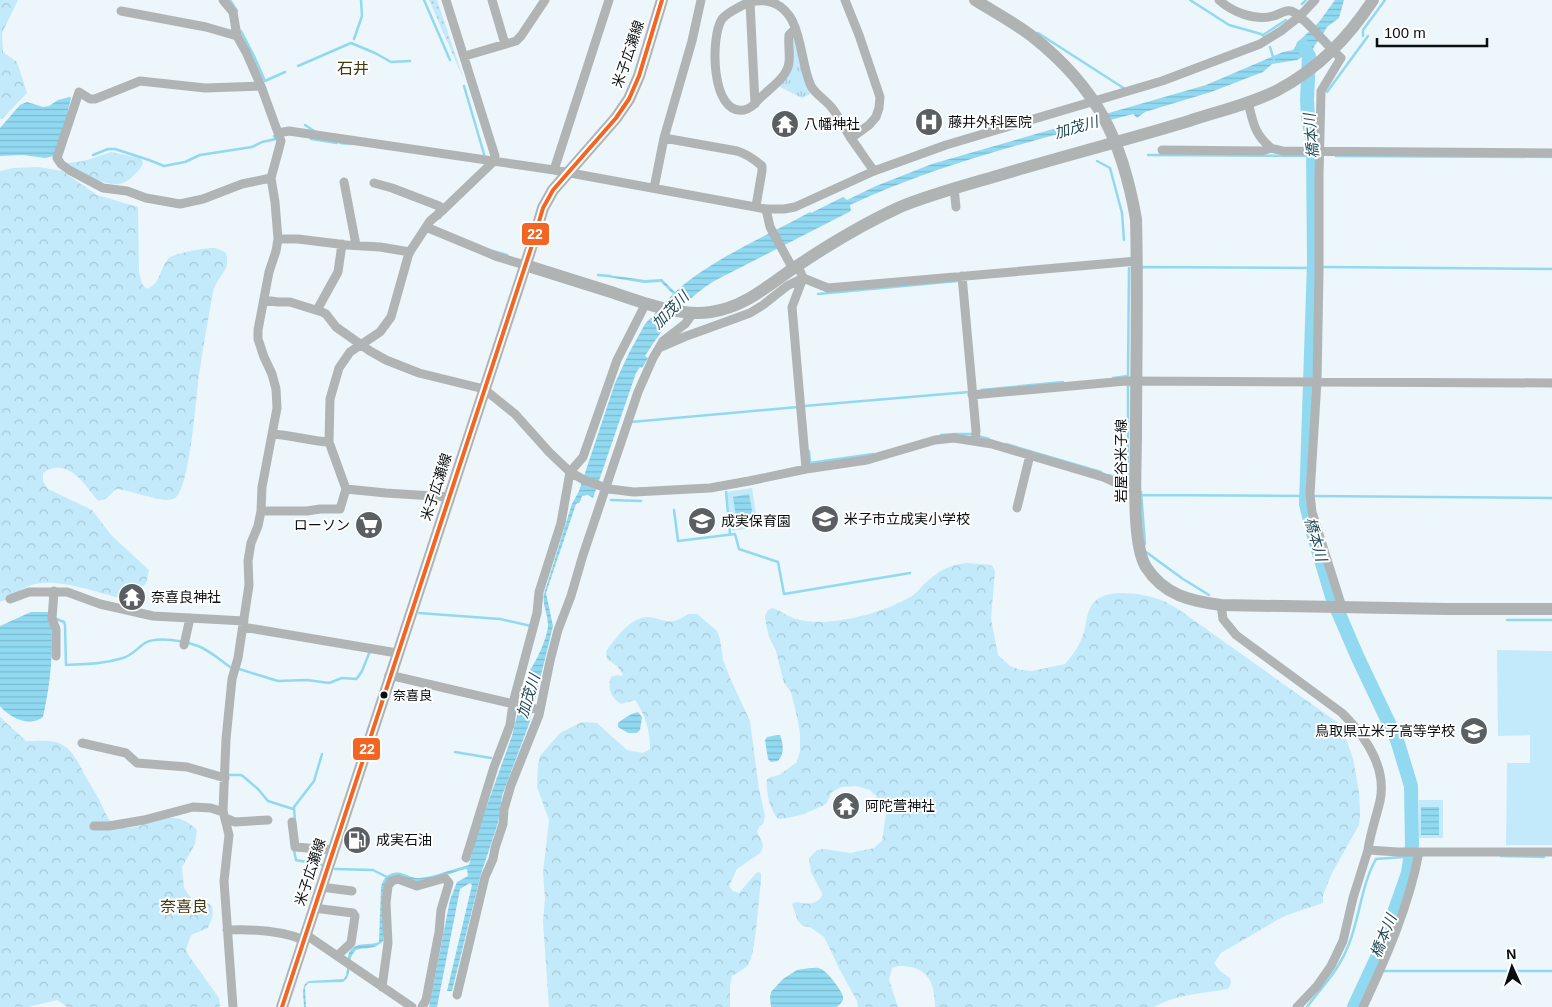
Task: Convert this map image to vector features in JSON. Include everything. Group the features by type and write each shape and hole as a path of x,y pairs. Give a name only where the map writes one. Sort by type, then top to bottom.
{"main road":[{"name":"米子広瀬線","path":"282,1007 543,208 553,190 616,118 629,99 662,0"},
{"name":"岩屋谷米子線","path":"975,0 1031,36 1051,52 1077,78 1096,104 1114,137 1130,186 1136,219 1137,262 1137,538 1140,553 1146,567 1158,581 1176,595 1197,602 1221,605 1552,609"},
{"path":"525,265 650,304 687,312 710,312 732,307 762,292 793,265 836,240 901,207 934,194 1114,137 1248,102 1278,90 1298,78 1332,51 1353,29 1373,0"}],"street":[{"path":"224,0 233,12 237,36 261,86 280,140 279,152 271,178 278,239 269,272 258,330 258,339 276,389 276,408 262,487 261,511 258,526 251,543 248,561 249,584 244,624 232,679 228,715 224,815 229,835 224,881 233,1007"},
{"path":"261,511 307,512 320,509 340,509 346,489 329,442 330,399 339,368 350,352 380,332 391,318 410,252 430,221 494,161 495,156 446,0"},
{"path":"492,0 505,44"},
{"path":"465,56 516,41 545,0"},
{"path":"554,170 609,0"},
{"path":"654,188 664,138 692,41 701,0"},
{"path":"795,29 789,35 789,64 787,70 782,78 755,104 750,108 739,110 730,106 723,97 715,59 718,28 722,20 734,10 750,2 763,0 782,7 792,18 811,86 831,107 874,171"},
{"path":"845,0 880,97 876,117 869,125 851,138"},
{"path":"1219,0 1236,10 1257,17 1269,18 1286,10 1291,11 1300,16 1332,51 1341,58 1321,91 1316,151 1310,494 1312,512 1338,607"},
{"path":"278,133 289,132 554,170 567,174 766,209 784,209 795,207 874,171 946,145 1096,104 1162,82 1260,44 1300,16 1314,0"},
{"path":"750,2 755,104"},
{"path":"120,11 237,36"},
{"path":"261,86 205,88 140,81 95,99 90,99 79,92 57,158 61,164 70,170 103,188 127,191 146,198 180,204 203,199 242,184 271,178"},
{"path":"1248,102 1254,125 1262,140 1271,148 1283,151 1552,153"},
{"path":"664,138 737,151 746,154 756,161 762,166 756,206"},
{"path":"1162,150 1262,151 1271,148"},
{"path":"344,182 356,245"},
{"path":"374,183 439,206 441,208 438,215"},
{"path":"954,188 956,207"},
{"path":"766,209 770,227 803,278 828,288 1137,262"},
{"path":"426,227 498,257 525,265"},
{"path":"278,239 298,239 380,247 410,252"},
{"path":"317,310 338,272 342,244"},
{"path":"962,276 976,431 975,440"},
{"path":"659,348 750,313 787,286 803,278"},
{"path":"803,278 792,307 806,468"},
{"path":"264,300 290,302 326,314 336,327 378,356 402,368 446,381 484,389 515,414 570,472 601,487 634,492 710,488 806,468 867,460 935,440 954,438 975,440 1030,455 1103,477 1136,490"},
{"path":"466,858 488,783 510,725 537,613 539,592 561,524 570,472 583,457 618,360 650,304"},
{"path":"468,992 457,993 484,876 493,859 511,785 540,710 558,630 571,596 601,487 638,392 659,348 663,341 685,324 687,312"},
{"path":"972,395 1136,381 1552,383"},
{"path":"272,434 284,434 317,442 329,442"},
{"path":"1017,508 1030,455"},
{"path":"346,489 386,494 449,497"},
{"path":"10,599 29,592 67,592 100,604 153,616 244,624 397,653"},
{"path":"54,592 52,618 56,629 56,656"},
{"path":"1221,605 1223,619 1236,635 1342,713 1357,728 1366,741 1379,770 1381,784 1380,800 1368,850 1353,898 1344,941 1317,986 1297,1007"},
{"path":"184,645 190,618"},
{"path":"389,676 540,710"},
{"path":"82,743 126,753 137,763 187,767 225,778"},
{"path":"94,826 109,826 144,820 194,807 211,808 236,822 268,820"},
{"path":"292,822 295,846 333,850"},
{"path":"1368,850 1552,852"},
{"path":"1363,1007 1381,969 1408,897 1416,871 1414,852"},
{"path":"382,987 388,943 386,903 388,886 392,881 398,879 417,886 445,878 449,883 441,910 439,932 426,1000 422,1007"},
{"path":"321,887 352,891"},
{"path":"314,908 353,913 351,943 337,956"},
{"path":"227,930 275,932 304,937 337,956 412,1007"}],"green space":[{"path":"0,0 18,0 2,33 3,52 17,62 27,93 2,119 0,119"},
{"path":"429,0 437,0 464,80"},
{"path":"792,38 794,38 812,93 802,98 778,86 785,78"},
{"path":"111,152 140,158 143,164 130,179 119,184 107,183 92,178 67,165 68,163 84,161"},
{"path":"38,167 62,171 97,195 138,207 139,272 142,284 147,289 155,283 166,262 172,256 211,248 216,248 226,253 227,265 213,292 185,478 175,498 163,500 116,489 107,498 99,501 81,480 70,471 57,468 43,473 43,481 48,489 92,510 112,536 149,570 146,584 127,596 120,598 76,586 41,583 31,585 0,602 0,171 13,168"},
{"path":"752,488 758,527 732,531 726,492"},
{"path":"967,563 992,565 995,571 991,619 998,655 1010,666 1032,671 1065,664 1080,643 1089,609 1094,602 1100,597 1117,593 1136,594 1161,600 1178,609 1337,722 1344,734 1353,758 1359,792 1359,825 1332,873 1323,895 1323,903 1287,915 1221,953 1214,963 1220,971 1230,978 1231,983 1228,989 1182,996 1154,1007 935,1007 933,987 923,972 911,967 899,966 892,968 889,980 898,1007 858,1007 857,1001 824,937 810,927 803,926 798,921 792,904 796,902 814,903 823,895 811,872 809,858 817,850 824,849 850,853 874,848 882,841 886,814 876,796 870,790 856,786 841,787 832,792 826,804 803,814 778,819 775,815 769,800 767,779 779,775 797,762 800,751 800,734 791,692 784,683 776,651 769,637 765,616 768,610 772,608 796,619 813,622 827,622 858,617 900,602 912,596 928,580 943,570 954,565"},
{"path":"688,614 697,614 717,631 723,660 750,721 759,789 765,816 763,824 757,832 763,847 760,853 737,869 729,886 733,891 739,893 756,873 761,873 751,959 746,967 732,976 730,1007 549,1007 543,922 545,898 543,873 549,820 537,787 540,756 560,733 582,722 597,723 627,750 643,753 650,749 646,723 642,711 635,700 621,704 611,692 609,685 611,677 622,676 623,674 617,666 607,659 606,653 619,634 640,618 646,617 674,621"},
{"path":"1497,650 1552,651 1552,845 1506,845 1507,763 1530,763 1530,735 1498,736"},
{"path":"0,717 26,741 52,741 62,744 67,748 78,762 108,818 115,825 128,828 138,827 156,820 176,818 197,830 195,844 182,867 184,888 190,897 212,906 213,915 208,928 191,935 186,949 219,998 220,1007 67,1007 57,1000 28,1007 0,1007"},
{"path":"1419,800 1443,800 1443,838 1419,838"}],"water":[{"name":"加茂川","path":"1335,0 1344,0 1339,18 1327,27 1312,51 1297,60 1272,64 1263,72 1211,92 1145,112 1137,118 1133,114 1025,143 954,165 884,190 850,205 851,211 716,280 694,295 676,314 645,356 648,358 642,368 640,367 636,373 593,498 588,495 582,496 580,502 576,504 546,593 553,626 529,724 502,796 498,823 481,874 452,991 447,991 472,885 470,883 460,889 437,1007 429,1007 450,900 457,882 468,876 467,869 421,883 399,876 390,878 383,900 383,941 374,947 356,950 352,954 347,979 343,982 308,983 305,987 306,1007 304,1007 303,992 306,983 309,981 344,979 349,952 359,945 379,942 381,887 387,876 397,872 416,878 425,877 469,865 478,830 512,736 528,672 538,657 544,643 548,625 544,594 572,504 579,491 615,383 645,324 673,294 661,282 644,283 608,277 608,275 645,280 662,279 675,292 723,258 810,212 843,197 847,200 876,186 932,164 1206,85 1283,52 1293,50 1301,39 1319,22"},
{"path":"70,97 65,123 54,156 45,158 23,155 0,156 0,128 20,105 27,102 43,107"},
{"path":"749,494 754,521 737,524 733,497"},
{"path":"31,612 50,612 52,652 50,678 43,717 38,720 26,721 14,717 0,706 0,626"},
{"path":"638,712 642,717 640,730 637,733 628,733 618,727 618,723 623,719"},
{"path":"780,735 783,745 782,752 778,761 771,762 768,759 765,740 767,737"},
{"path":"1421,807 1439,807 1439,835 1421,835"},
{"path":"821,969 834,982 843,997 837,1007 771,1007 771,992 783,979 797,970"}],"waterway":[{"path":"230,0 237,11"},
{"path":"354,39 362,16 361,0"},
{"path":"424,0 450,60"},
{"path":"1190,0 1229,25 1261,34 1265,37"},
{"path":"1302,4 1306,0"},
{"path":"1363,36 1363,30 1385,0"},
{"path":"1263,35 1286,20"},
{"path":"241,31 265,81 285,72"},
{"path":"1038,33 1125,89"},
{"path":"1327,92 1368,36"},
{"path":"298,66 351,43 391,62 410,61"},
{"name":"橋本川","path":"1303,46 1309,56 1307,100 1313,144 1314,263 1306,504 1333,600 1397,740 1411,786 1412,845 1408,873 1381,949 1354,1007"},
{"path":"1270,47 1274,60"},
{"path":"464,86 484,154"},
{"path":"305,125 314,131"},
{"path":"93,155 108,149 115,149 164,166 185,162 200,155 252,147 262,142 276,139 274,136"},
{"path":"311,139 337,143"},
{"path":"340,143 351,144"},
{"path":"1148,155 1313,156"},
{"path":"1336,156 1552,157"},
{"path":"1097,161 1110,168 1122,213 1124,240"},
{"path":"493,251 507,255"},
{"path":"1323,267 1552,269"},
{"path":"1113,378 1128,376 1129,268"},
{"path":"1142,268 1314,268"},
{"path":"598,275 610,276"},
{"path":"818,294 957,281"},
{"path":"981,390 1063,382"},
{"path":"1128,383 1128,476"},
{"path":"804,406 969,392"},
{"path":"631,422 798,407"},
{"path":"941,435 971,434"},
{"path":"978,436 989,439"},
{"path":"1006,444 1101,472"},
{"path":"809,451 810,462"},
{"path":"810,463 873,454"},
{"path":"1109,475 1120,479"},
{"path":"726,492 730,534"},
{"path":"1141,492 1145,544"},
{"path":"1142,495 1306,496"},
{"path":"1314,496 1552,498"},
{"path":"611,500 641,501"},
{"path":"674,510 678,541 735,534 739,549 778,562 784,594 910,573"},
{"path":"1146,552 1209,595"},
{"path":"419,613 500,619 531,626"},
{"path":"54,618 64,622 65,625 66,665 116,660 130,655 145,643 164,640 186,642 198,646 230,667"},
{"path":"1507,620 1552,620"},
{"path":"239,669 278,681 307,680 329,683 342,678 356,679 362,671 370,651"},
{"path":"455,752 491,758"},
{"path":"295,822 294,807 314,781 322,754"},
{"path":"229,775 241,775 258,789 268,801 293,809"},
{"path":"294,851 296,860 322,865"},
{"path":"1501,856 1544,857"},
{"path":"1307,1007 1336,970 1345,954 1353,933 1367,880 1376,859 1403,857"},
{"path":"335,869 373,870 387,877"},
{"path":"1384,971 1552,971"}],"transit line":[{"name":"22","path":"282,1007 543,208 553,190 616,118 629,99 639,76 662,0"}],"place":[{"name":"藤井外科医院","path":"929,122"},
{"name":"八幡神社","path":"785,124"},
{"name":"米子市立成実小学校","path":"825,519"},
{"name":"成実保育園","path":"702,521"},
{"name":"ローソン","path":"369,525"},
{"name":"奈喜良神社","path":"132,597"},
{"name":"奈喜良","path":"384,695"},
{"name":"鳥取県立米子高等学校","path":"1474,731"},
{"name":"阿陀萱神社","path":"846,806"},
{"name":"成実石油","path":"357,840"}],"district":[{"name":"石井","path":"353,68"},
{"name":"奈喜良","path":"184,906"}]}
